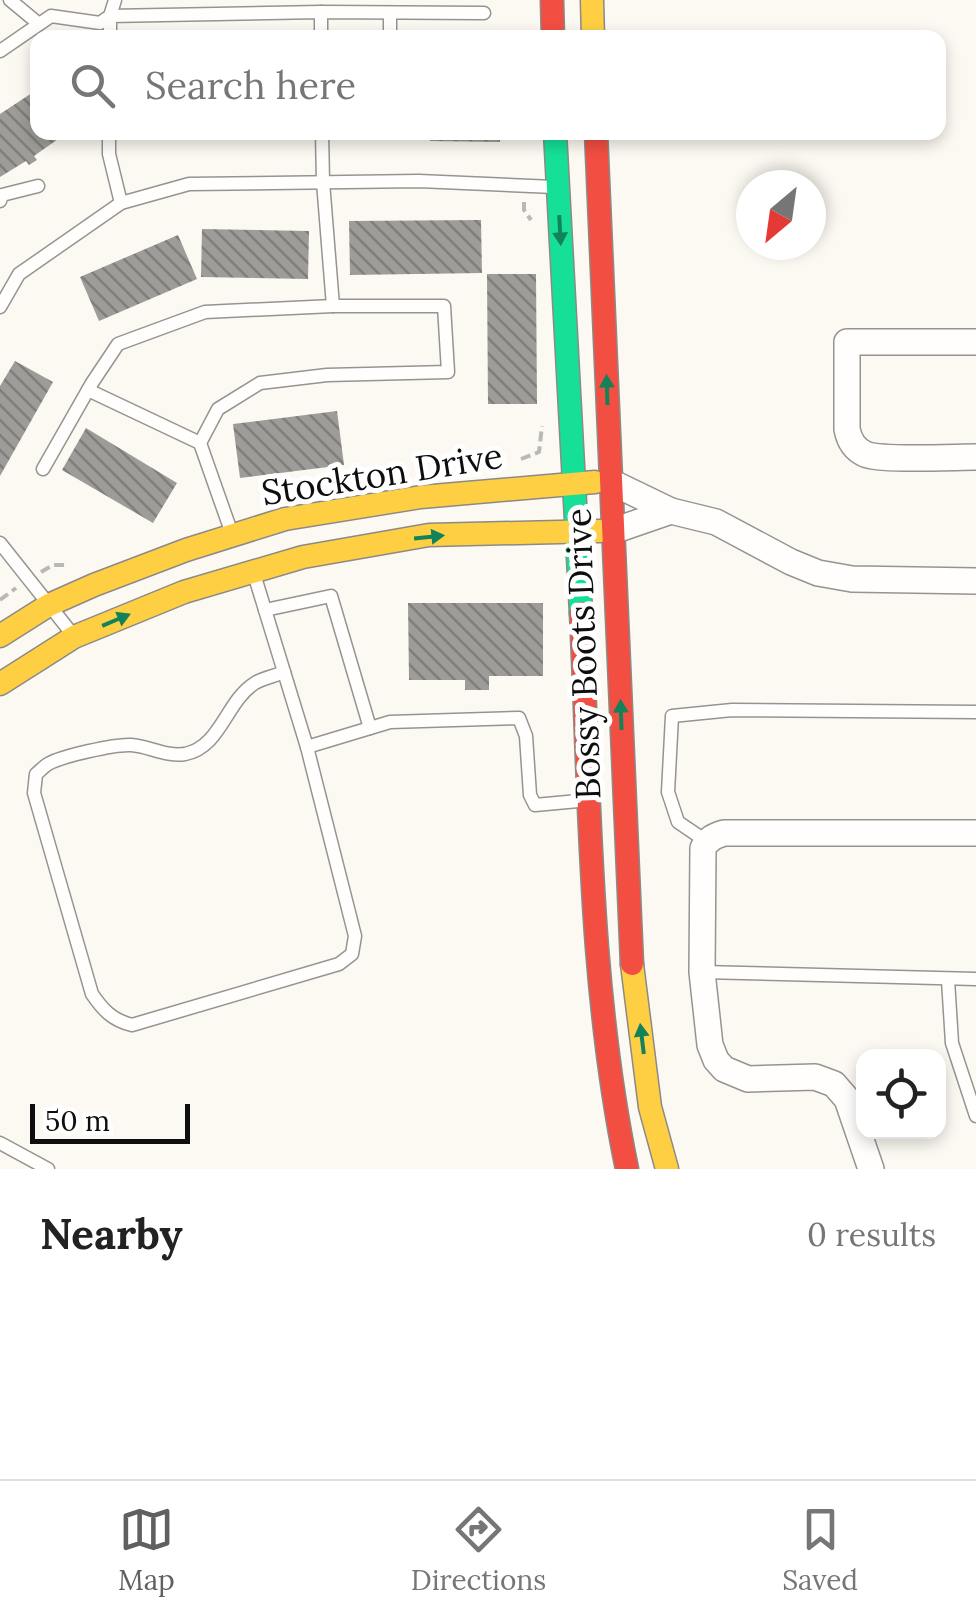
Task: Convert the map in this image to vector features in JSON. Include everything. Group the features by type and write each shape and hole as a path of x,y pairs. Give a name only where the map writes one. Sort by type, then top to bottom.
{"street":[{"path":"552,0 553,30"},
{"path":"592,0 592,30"},
{"name":"Bossy Boots Drive","path":"555,140 598,983 615,1112 627,1169"},
{"name":"Bossy Boots Drive","path":"596,140 631,957 650,1108 667,1169"},
{"path":"976,342 847,342 847,429 855,448 872,456 976,457"},
{"name":"Stockton Drive","path":"0,636 50,605 112,578 285,519 421,497 575,483 611,482 672,511 716,522 818,574 852,579 976,581"},
{"name":"Stockton Drive","path":"0,684 74,637 184,592 303,557 429,535 613,530 672,511"},
{"path":"871,1169 848,1099 834,1084 815,1077 748,1079 724,1069 716,1060 710,1045 702,972 701,856 706,842 724,834 976,833"},
{"path":"615,1112 650,1108"}],"lane":[{"path":"10,0 38,24"},
{"path":"110,30 115,0"},
{"path":"321,12 321,30"},
{"path":"390,12 390,30"},
{"path":"0,51 51,16 100,23 110,16 484,13"},
{"path":"109,140 122,203"},
{"path":"322,140 333,306"},
{"path":"0,306 18,274 122,203 188,184 419,181 557,187"},
{"path":"0,201 2,195 38,186"},
{"path":"42,470 118,344 205,312 444,306 448,372 326,375 260,384 218,409 200,443"},
{"path":"88,390 200,443 233,535"},
{"path":"0,543 74,637"},
{"path":"254,572 307,747 355,936 352,954 338,964 132,1026 116,1021 92,994 34,793 36,774 49,763 111,746 134,745 154,752 182,754 201,748 253,684 284,672"},
{"path":"265,610 330,596 370,728"},
{"path":"706,842 678,822 668,792 672,716 732,710 976,712"},
{"path":"307,747 390,722 519,718 526,736 530,795 535,805 590,800"},
{"path":"702,972 976,979"},
{"path":"948,980 952,1043 976,1116"},
{"path":"0,1142 48,1169"}],"path":[{"path":"524,185 524,210 534,223"},
{"path":"510,463 539,452 544,418"},
{"path":"0,600 53,565 82,564"}],"building":[{"path":"30,94 30,140 57,140 34,156 37,160 29,165 26,161 0,177 0,114"},
{"path":"500,140 500,142 430,141"},
{"path":"481,220 482,273 350,275 349,221"},
{"path":"202,229 309,231 308,279 201,277"},
{"path":"178,235 197,279 99,321 80,277"},
{"path":"487,274 536,274 537,404 488,404"},
{"path":"15,361 53,382 0,476 0,386"},
{"path":"337,411 344,465 240,478 233,424"},
{"path":"86,428 177,483 153,523 62,470"},
{"path":"408,603 543,603 543,676 489,676 489,690 465,690 465,680 409,680"}],"traffic: fast":[{"path":"555,140 581,613"}],"traffic: slow":[{"path":"592,0 593,30"},
{"path":"0,636 49,605 94,585 186,550 285,519 421,497 595,482"},
{"path":"0,684 74,637 184,592 303,557 429,535 600,531"},
{"path":"632,964 650,1107 667,1169"}],"traffic: jam":[{"path":"552,0 553,30"},
{"path":"596,140 632,964"},
{"path":"581,613 598,961 614,1100 627,1169"}]}
